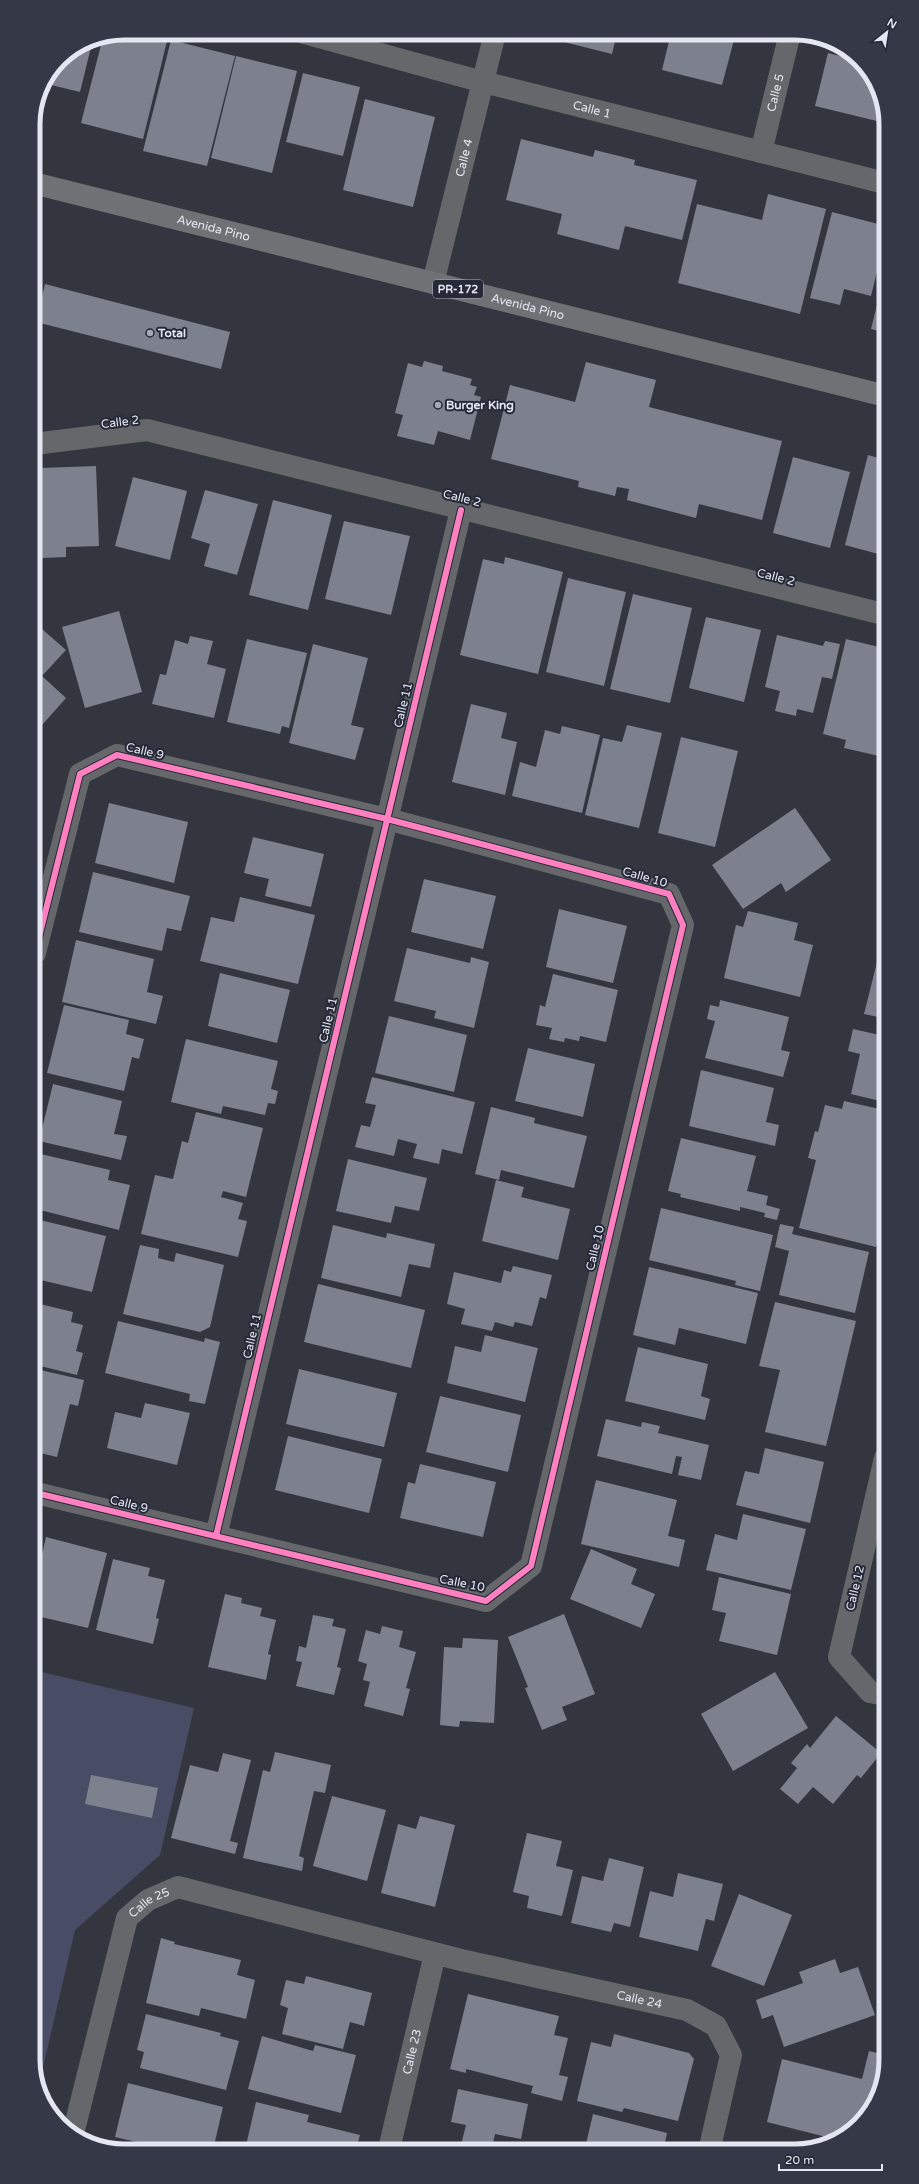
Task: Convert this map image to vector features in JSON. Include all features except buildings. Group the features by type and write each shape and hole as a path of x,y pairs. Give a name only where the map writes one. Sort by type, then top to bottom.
{"main road":[{"name":"Avenida Pino","path":"40,185 879,394"}],"street":[{"name":"Calle 1","path":"330,40 483,82 879,181"},
{"name":"Calle 4","path":"433,283 493,40"},
{"name":"Calle 5","path":"761,152 788,40"},
{"name":"Calle 2","path":"40,443 147,430 461,510 879,613"},
{"name":"Calle 11","path":"216,1536 461,510"},
{"name":"Calle 9","path":"40,933 80,774 117,755 387,818"},
{"name":"Calle 10","path":"216,1536 486,1601 531,1566 533,1558 683,925 669,894 387,818"},
{"name":"Calle 12","path":"879,1480 839,1657 870,1692 879,1694"},
{"name":"Calle 9","path":"40,1494 216,1536"},
{"name":"Calle 25","path":"74,2127 126,1918 148,1900 178,1887 435,1954"},
{"name":"Calle 24","path":"435,1954 687,2010 716,2026 731,2055 711,2144"},
{"name":"Calle 23","path":"390,2144 435,1954"}],"shaded area":[{"path":"40,1672 194,1708 160,1855 75,1930 42,2074 40,2060"}],"cycle path":[{"path":"216,1536 461,510"},
{"path":"40,933 80,774 117,755 387,819 669,894 683,925 531,1566 486,1601 40,1494"}],"place":[{"name":"Total","path":"150,333"},
{"name":"Burger King","path":"438,405"}]}
